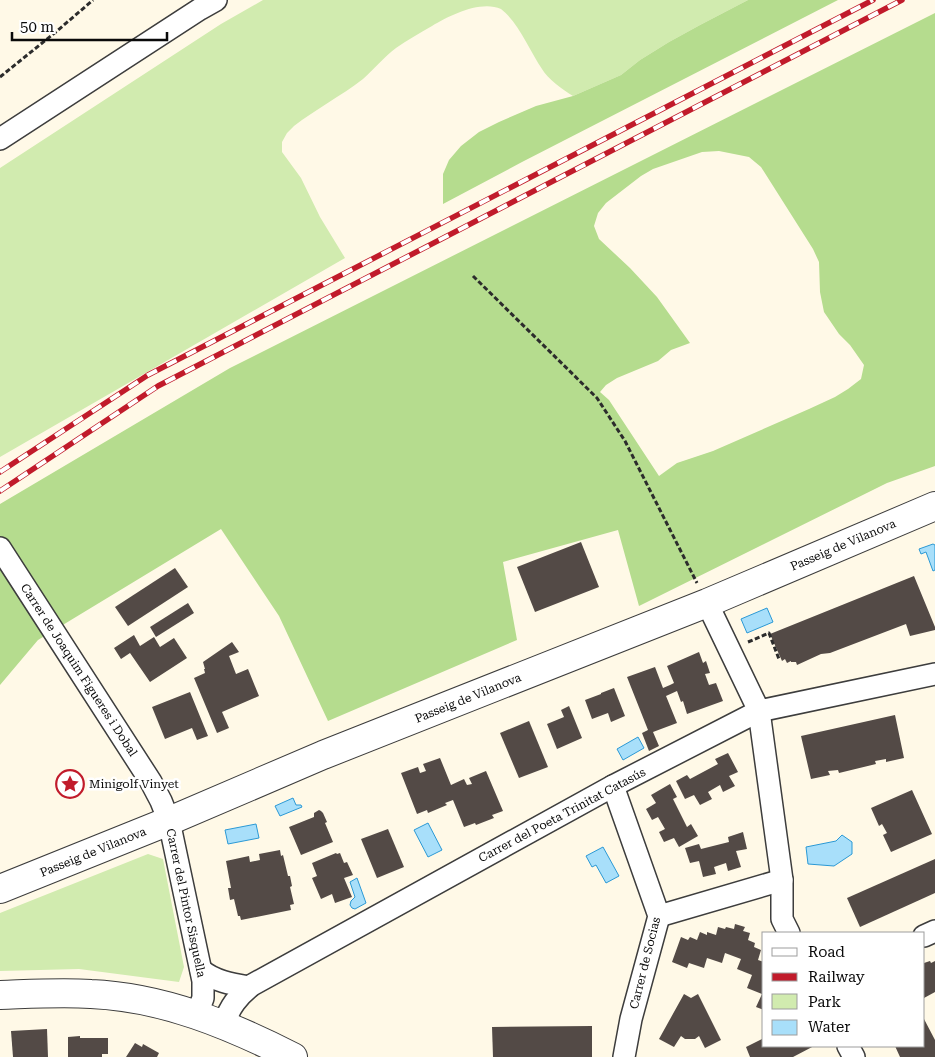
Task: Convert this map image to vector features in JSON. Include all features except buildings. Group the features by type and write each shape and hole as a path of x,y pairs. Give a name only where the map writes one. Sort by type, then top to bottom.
{"street":[{"path":"0,138 203,3"},
{"name":"Passeig de Vilanova","path":"0,889 169,821 323,755 707,603 935,506"},
{"name":"Carrer de Joaquim Figueres i Dobal","path":"0,548 151,782 169,821"},
{"path":"707,603 759,711 782,880 782,919 788,932"},
{"name":"Carrer del Poeta Trinitat Catasús","path":"224,1025 227,1014 233,1004 249,987 613,786 759,711 935,674"},
{"name":"Carrer de Socias","path":"613,786 660,916 631,1019 624,1057"},
{"name":"Carrer del Pintor Sisquella","path":"169,821 203,981 203,998 197,1014"},
{"path":"660,916 782,880"},
{"path":"200,970 215,980 249,987"},
{"path":"0,994 92,994 136,999 197,1014 251,1036 293,1057"}],"path":[{"path":"0,77 57,32 93,0"},
{"path":"472,276 597,398 626,441 707,603"},
{"path":"769,633 780,658"}],"green space":[{"path":"263,0 748,0 669,42 640,60 621,75 573,96 556,84 544,72 513,21 501,9 484,6 466,10 448,17 409,39 363,79 294,126 282,142 282,152 301,178 320,217 345,258 0,457 0,168 221,24"},
{"path":"748,0 838,0 443,204 443,174 449,160 461,146 479,132 536,106 573,96 621,75 640,60 669,42"},
{"path":"935,13 935,466 887,483 639,606 618,530 503,562 517,640 328,721 279,616 221,529 38,640 0,685 0,504 230,368","holes":["719,151 749,157 761,167 813,249 819,262 820,292 824,312 864,365 861,379 835,397 713,451 677,463 659,476 609,400 600,392 606,385 617,378 658,361 671,350 690,343 657,297 599,239 594,226 598,213 606,203 653,169 702,152"]},
{"path":"148,854 163,859 184,967 179,982 79,969 0,971 0,913"}],"water":[{"path":"935,545 935,570 933,571 926,552 921,554 919,549"},
{"path":"767,608 773,622 747,633 741,619"},
{"path":"638,737 644,748 623,760 617,749"},
{"path":"293,798 296,805 301,805 302,807 280,816 275,806"},
{"path":"428,823 442,850 428,857 414,830"},
{"path":"256,824 259,838 228,844 225,830"},
{"path":"842,835 852,842 852,854 834,866 808,864 806,847 836,841"},
{"path":"603,847 619,876 606,883 596,865 592,867 586,856"},
{"path":"357,878 366,903 355,909 350,905 355,897 350,882"}],"railway":[{"path":"0,472 148,375 873,0"},
{"path":"0,491 158,386 902,0"}],"place":[{"name":"Minigolf Vinyet","path":"70,784"}]}
